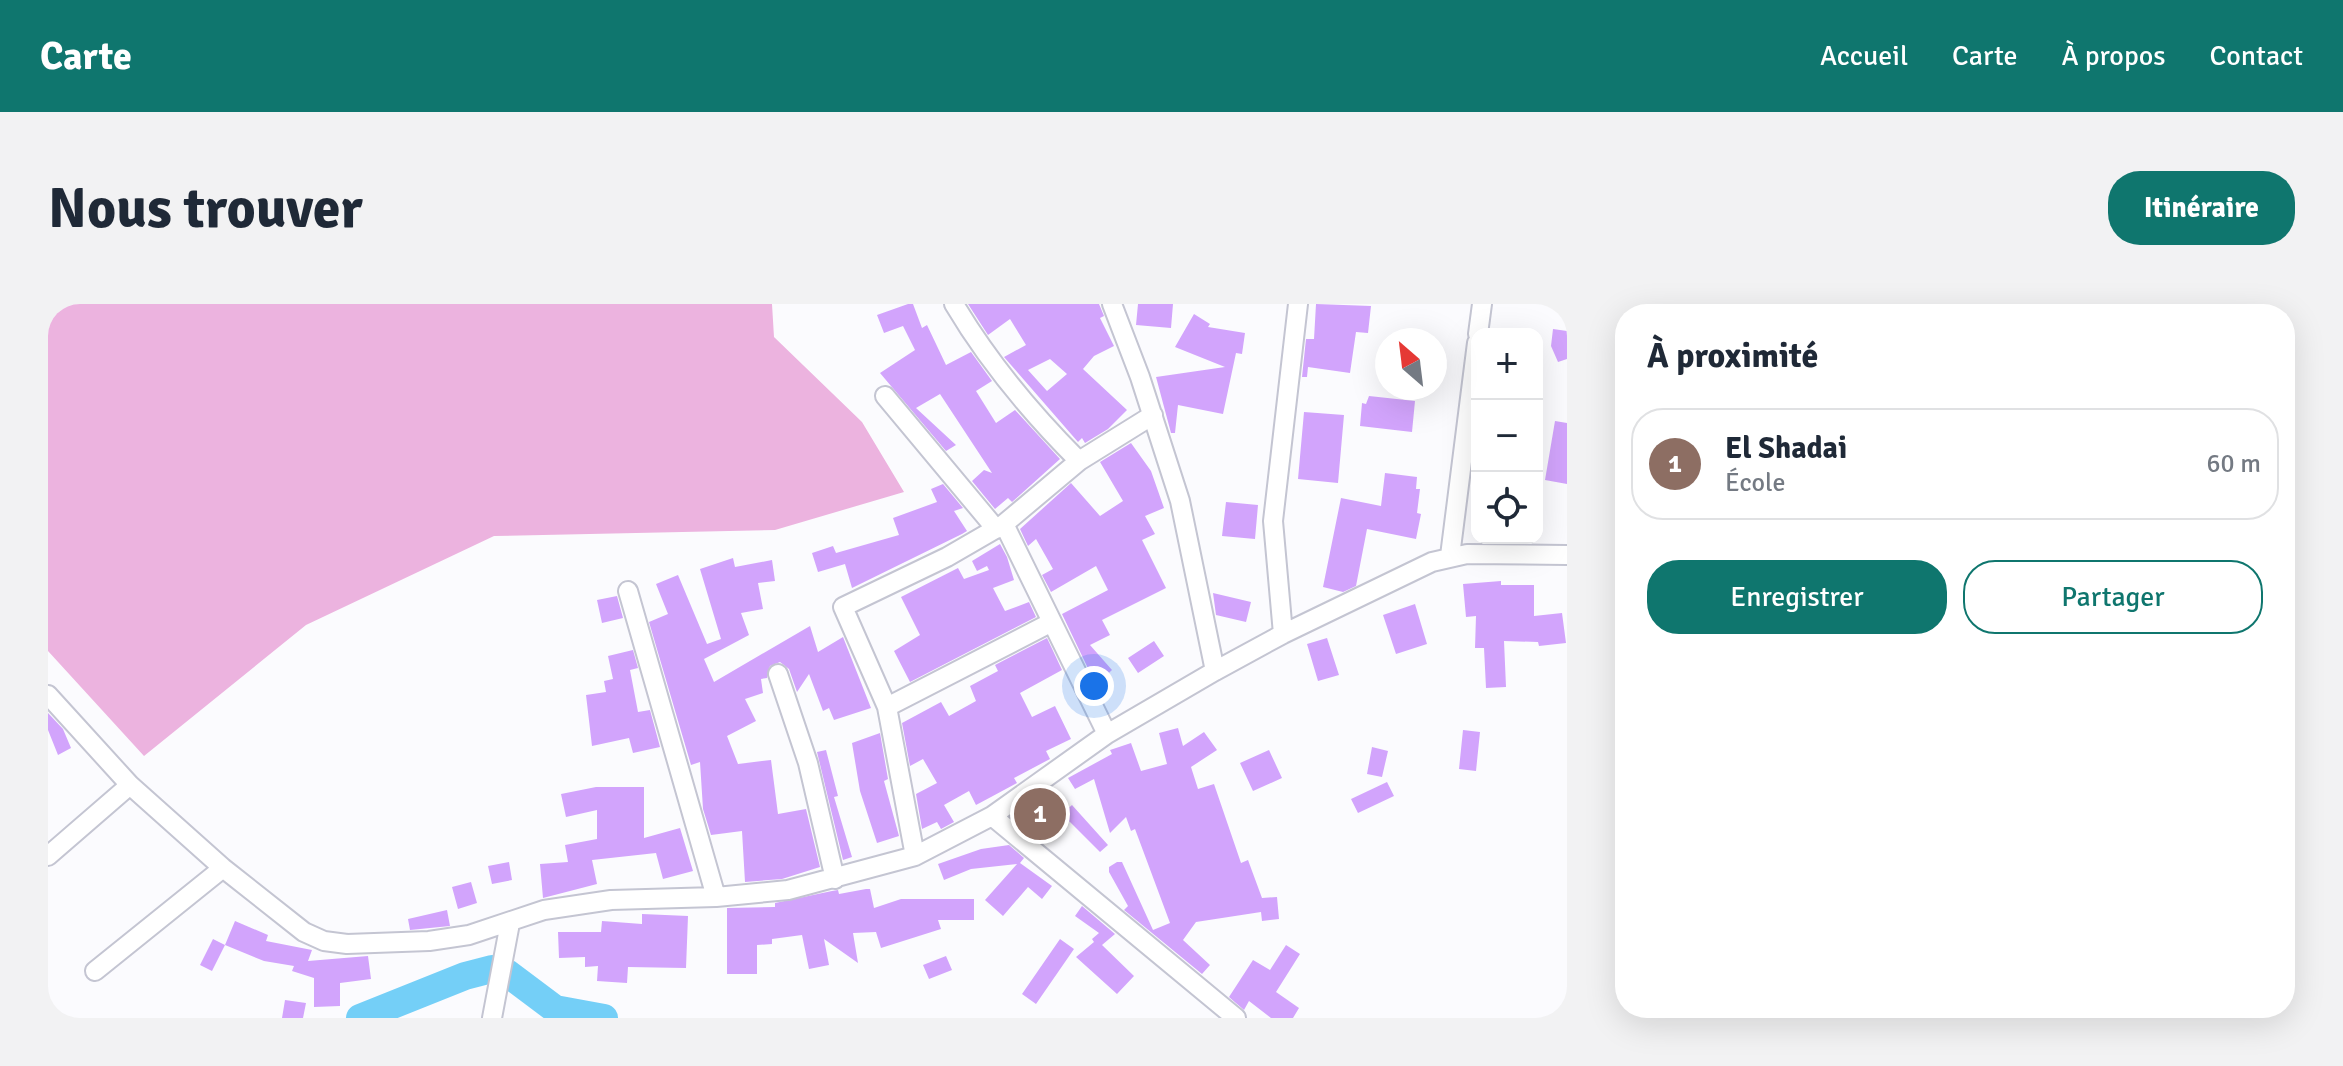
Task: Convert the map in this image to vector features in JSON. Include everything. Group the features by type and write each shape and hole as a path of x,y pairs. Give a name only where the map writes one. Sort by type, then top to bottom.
{"street":[{"path":"954,304 998,372 1034,416 1079,461"},
{"path":"1112,304 1153,415 1180,501 1215,671"},
{"path":"1283,634 1273,521 1298,304"},
{"path":"1479,328 1482,304"},
{"path":"1450,556 1471,390"},
{"path":"885,396 1000,526 1107,734"},
{"path":"915,856 887,707 843,607 947,557 1000,526 1079,461 1153,415"},
{"path":"48,695 130,785 223,868 304,932 324,941 347,944 429,941 469,935 544,910 611,900 716,897 788,890 915,856 992,816 1107,734 1215,671 1283,634 1450,556 1567,555"},
{"path":"628,591 716,897"},
{"path":"887,707 1052,622"},
{"path":"778,674 808,763 835,879"},
{"path":"48,856 130,785"},
{"path":"992,816 1236,1018"},
{"path":"95,971 223,868"},
{"path":"492,1018 510,923"}],"shaded area":[{"path":"48,304 772,304 774,337 862,422 904,492 775,530 494,536 306,625 144,756 48,651"}],"building":[{"path":"913,304 922,328 927,325 946,365 971,352 992,381 976,391 996,423 1015,410 1060,459 1012,502 1008,498 995,509 972,481 984,470 992,473 940,394 916,408 956,445 946,451 880,373 915,350 903,326 884,333 877,315"},
{"path":"968,304 1099,304 1104,316 1100,318 1114,346 1094,356 1083,369 1127,410 1108,429 1085,443 1082,438 1078,442 1004,357 1026,345 1010,319 988,335","holes":["1050,359 1067,374 1047,391 1028,370"]},
{"path":"1138,304 1173,304 1171,328 1136,325"},
{"path":"1316,304 1371,306 1368,333 1356,332 1350,373 1308,367 1307,377 1302,377 1306,339 1314,339"},
{"path":"1194,314 1210,324 1208,327 1245,333 1242,354 1236,353 1223,414 1178,405 1175,433 1171,433 1156,377 1225,367 1175,347"},
{"path":"1553,329 1567,331 1567,359 1558,362 1551,346"},
{"path":"1369,396 1375,397 1375,400 1415,401 1412,432 1360,426 1362,403 1366,404"},
{"path":"1304,412 1344,415 1338,483 1298,479"},
{"path":"1555,421 1567,423 1567,484 1545,480"},
{"path":"1131,443 1151,471 1164,508 1145,516 1155,534 1142,540 1166,588 1102,620 1110,635 1090,645 1112,670 1096,685 1062,614 1108,590 1096,566 1051,592 1042,575 1053,569 1036,539 1028,546 1020,529 1071,483 1100,516 1123,501 1100,462"},
{"path":"1385,473 1417,477 1416,489 1420,489 1417,513 1421,514 1416,539 1367,529 1356,586 1343,592 1323,587 1341,498 1381,506"},
{"path":"943,484 963,508 954,511 967,531 852,588 845,564 818,572 812,553 833,546 836,553 899,535 893,518 937,502 931,489"},
{"path":"1226,502 1258,505 1255,539 1222,536"},
{"path":"1000,544 1014,580 993,588 1005,611 1029,602 1036,617 910,682 894,651 920,635 901,597 958,568 964,579 989,570 987,566 977,571 972,561"},
{"path":"733,558 735,567 772,560 775,581 758,583 763,609 741,613 749,635 704,659 714,682 810,626 818,652 843,637 871,708 834,720 829,708 823,711 809,674 797,692 789,669 780,662 770,666 767,678 761,679 763,693 745,699 756,721 727,736 738,764 771,760 778,814 806,809 820,867 782,879 745,882 742,831 711,835 703,809 700,762 691,765 649,622 668,614 656,584 678,575 707,644 721,639 700,569"},
{"path":"1501,581 1501,585 1534,585 1534,616 1562,613 1566,643 1539,646 1538,642 1504,641 1506,687 1486,688 1484,648 1475,648 1476,616 1466,617 1463,584"},
{"path":"1213,593 1251,602 1246,622 1216,615"},
{"path":"617,596 623,618 602,623 597,600"},
{"path":"1415,604 1427,644 1396,654 1383,615"},
{"path":"1047,638 1062,670 1020,693 1032,717 1055,706 1071,739 1046,751 1050,759 1014,778 1017,783 976,805 969,791 944,805 954,822 941,829 937,822 922,829 916,794 937,783 923,759 910,766 902,723 941,702 949,716 976,701 970,686 998,671 995,665"},
{"path":"1327,638 1339,675 1318,681 1307,644"},
{"path":"1154,641 1164,656 1138,673 1128,658"},
{"path":"633,650 638,668 630,670 638,712 650,710 660,747 633,753 629,738 592,746 586,695 606,692 604,681 613,679 608,656"},
{"path":"48,713 63,729 71,748 58,755 48,730"},
{"path":"1178,728 1183,746 1204,732 1217,750 1191,767 1198,789 1214,784 1241,863 1248,860 1262,898 1277,897 1279,919 1262,921 1261,912 1196,922 1183,940 1210,965 1202,974 1124,910 1128,906 1109,872 1109,867 1117,862 1122,862 1153,930 1170,923 1135,829 1131,831 1126,817 1110,833 1094,779 1075,789 1068,778 1112,754 1110,750 1131,743 1141,771 1167,764 1159,733"},
{"path":"1463,730 1480,732 1476,771 1459,769"},
{"path":"880,733 888,779 884,781 899,836 877,843 860,791 852,743"},
{"path":"1372,747 1388,751 1382,777 1367,774"},
{"path":"826,750 838,796 834,797 852,857 843,860 817,752"},
{"path":"1269,750 1282,778 1253,791 1240,763"},
{"path":"1387,782 1394,796 1358,813 1351,799"},
{"path":"596,787 644,787 644,838 680,828 693,871 663,879 656,853 592,860 597,884 543,898 540,864 568,862 565,845 597,839 597,810 566,817 561,794"},
{"path":"1072,805 1108,845 1100,852 1062,814"},
{"path":"1034,809 1046,824 1033,835 1018,822"},
{"path":"1009,845 1024,858 1020,863 1052,886 1042,899 1028,887 1003,916 985,900 1017,864 971,869 944,880 938,864 981,849"},
{"path":"509,862 512,880 492,884 488,866"},
{"path":"471,882 477,903 458,909 452,887"},
{"path":"870,889 874,908 901,899 974,899 974,920 938,920 941,929 881,948 876,932 853,933 858,963 824,939 829,965 809,969 802,935 772,939 772,944 757,945 757,974 727,974 727,908 775,907 775,903 832,891 838,890 839,894"},
{"path":"1082,906 1115,934 1102,945 1134,976 1117,994 1076,957 1094,942 1092,939 1099,933 1075,916"},
{"path":"447,910 450,926 410,930 408,919"},
{"path":"642,914 688,916 686,968 628,967 627,983 597,981 598,966 585,967 585,957 559,958 558,932 601,932 602,921 642,924"},
{"path":"235,921 268,935 266,941 312,950 308,961 368,956 371,979 340,983 340,1006 314,1007 314,978 292,971 294,966 264,961 225,945"},
{"path":"213,939 225,945 212,971 200,965"},
{"path":"1060,939 1074,949 1036,1004 1022,994"},
{"path":"1286,945 1300,954 1276,992 1299,1008 1293,1018 1271,1018 1249,1001 1244,1010 1229,997 1253,960 1270,970"},
{"path":"946,956 952,970 929,979 923,965"},
{"path":"285,1000 306,1003 303,1018 282,1018"}],"waterway":[{"path":"360,1018 465,976 492,969 507,973 555,1009 604,1018"}],"place":[{"name":"El Shadai","path":"1040,814"}]}
